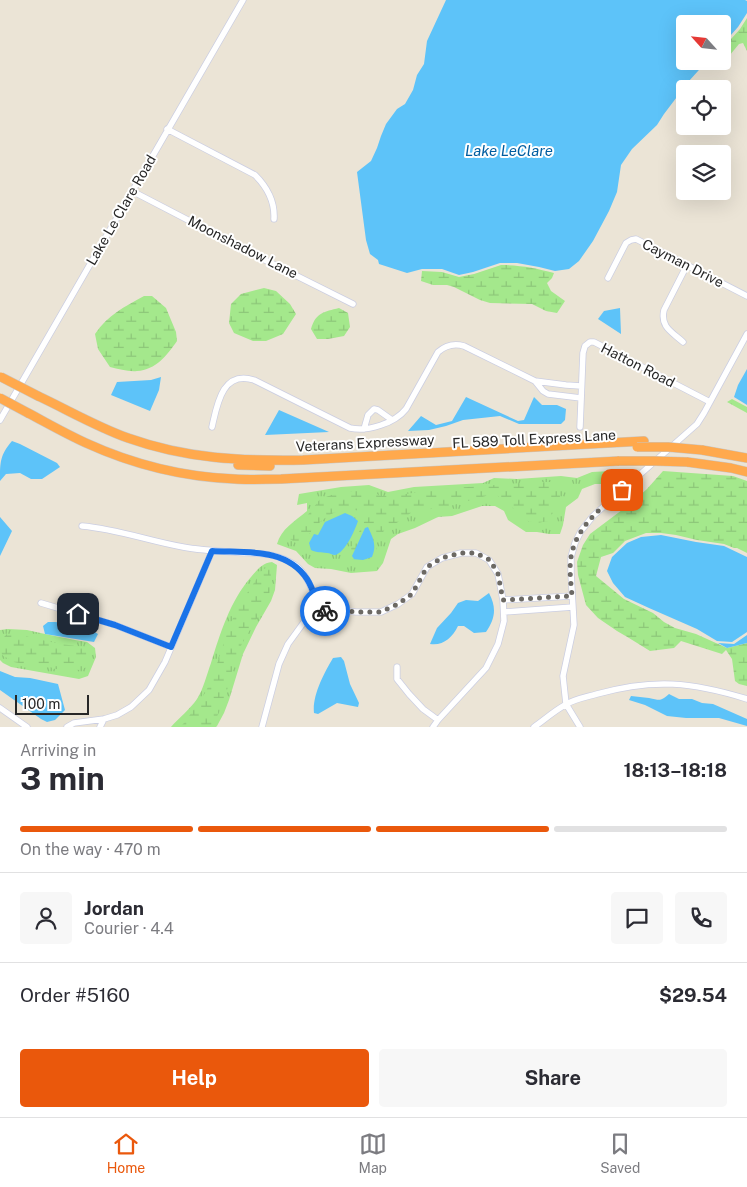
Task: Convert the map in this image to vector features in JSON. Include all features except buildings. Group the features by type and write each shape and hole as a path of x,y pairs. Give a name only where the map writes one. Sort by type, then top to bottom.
{"highway":[{"name":"Veterans Expressway","path":"1,376 95,424 128,438 178,452 226,459 303,460 681,442 747,452"},
{"path":"0,398 85,443 123,458 171,471 220,478 281,479 654,460 687,462 747,472"},
{"path":"705,447 747,458"}],"street":[{"name":"Lake Le Clare Road","path":"0,420 243,0"},
{"path":"167,129 255,174 264,184 274,210 274,219"},
{"name":"Moonshadow Lane","path":"132,190 353,304"},
{"name":"Cayman Drive","path":"608,278 626,243 636,239 747,296"},
{"path":"683,342 665,325 663,316 664,310 687,265"},
{"path":"580,727 566,704 563,676 574,625 570,573 571,557 575,543 581,531 593,516 697,424 747,334"},
{"name":"Hatton Road","path":"580,427 584,349 590,342 594,342 710,402"},
{"path":"212,428 224,389 233,381 245,378 254,380 346,427 364,429 392,420 406,409 438,352 448,345 457,344 464,346 535,381 582,386"},
{"path":"535,381 545,393 581,398"},
{"path":"558,396 559,384"},
{"path":"364,429 368,415 374,409 392,420"},
{"path":"82,526 97,527 183,547 212,551 260,552 280,557 296,566 308,580 320,611"},
{"path":"67,727 74,723 82,724 117,716 131,707 149,690 165,662 212,551"},
{"path":"262,727 279,664 288,644 304,622 320,611 381,612 398,604 412,594 427,567 442,558 461,553 476,553 490,560 498,574 503,600 504,621 498,644 486,668 433,727"},
{"path":"503,600 572,596"},
{"path":"523,599 520,603 521,608 526,611"},
{"path":"41,604 115,625 171,647"},
{"path":"504,612 572,608"},
{"path":"397,667 397,679 423,709 438,720"},
{"path":"534,727 566,704 619,688 646,684 674,683 697,686 747,699"},
{"path":"0,708 27,727"},
{"path":"100,727 104,719"}],"green space":[{"path":"747,18 747,51 743,43 739,44 731,54 731,39"},
{"path":"501,265 528,267 554,273 547,283 551,291 565,301 557,313 546,311 532,304 490,303 454,287 433,285 421,281 422,271 442,272 459,277"},
{"path":"264,288 276,291 290,304 296,314 283,334 266,341 253,341 234,333 229,323 231,304 241,294"},
{"path":"144,296 152,296 166,308 176,332 177,341 165,356 150,368 134,371 110,367 98,349 95,334 111,317"},
{"path":"339,308 348,313 350,327 344,336 317,339 311,329 315,319 325,312"},
{"path":"732,399 747,407 747,413 727,402"},
{"path":"611,471 616,478 609,484 595,484 582,489 578,498 566,507 560,534 526,532 508,520 504,511 495,506 482,506 452,516 438,517 398,534 391,539 383,563 377,571 351,573 315,568 308,564 296,551 277,544 285,530 307,511 307,503 297,505 299,494 341,487 369,485 388,492 414,487 483,483 494,478 517,479 561,476 577,478 592,472"},
{"path":"663,471 733,476 747,481 747,553 724,544 676,535 646,533 625,541 613,553 601,557 596,576 624,599 653,613 675,628 696,634 727,648 747,643 747,686 735,681 732,659 726,650 722,654 681,641 674,648 650,651 598,618 586,605 578,575 577,562 583,545 590,534 630,504"},
{"path":"551,482 558,488 560,497 549,521 536,523 528,521 518,515 506,499 493,494 450,506 412,512 385,529 377,542 376,553 367,558 352,559 348,554 366,518 361,511 342,510 336,512 320,522 298,544 290,539 320,499 340,492 368,490 381,496 439,489"},
{"path":"272,562 277,565 275,590 243,654 229,700 217,726 171,727 197,699 205,682 222,629 237,596 258,569"},
{"path":"270,567 271,584 269,594 238,652 221,710 210,727 180,727 205,693 212,679 229,627 238,607 263,569"},
{"path":"0,630 27,630 87,642 95,648 96,657 88,676 79,679 11,667 3,663 0,660"},
{"path":"7,634 86,647 86,667 80,670 55,669 45,665 29,665 14,662 2,655 0,641"}],"water":[{"name":"Lake LeClare","path":"446,0 747,1 747,13 731,35 731,15 676,15 676,70 699,70 690,80 676,80 676,98 657,125 632,149 621,165 617,192 609,211 593,241 579,261 569,269 555,271 517,263 500,263 459,275 442,269 422,269 407,273 379,264 378,260 370,254 366,240 357,172 371,161 386,124 397,109 405,104 413,90 417,75 424,64 427,41"},
{"path":"620,308 621,334 598,319 604,311"},
{"path":"747,369 747,405 734,397"},
{"path":"161,377 159,390 150,411 111,395 117,382 151,380"},
{"path":"466,397 518,421 524,420 534,397 542,405 557,405 566,409 565,420 561,424 519,424 500,416 463,420 429,430 408,431 421,416 436,425 452,421"},
{"path":"279,410 329,432 265,435"},
{"path":"12,441 57,463 60,467 42,479 31,479 20,473 6,474 0,481 2,459 5,450"},
{"path":"345,513 358,521 349,541 342,550 335,555 311,550 309,543 314,534 318,535 325,522"},
{"path":"0,517 12,531 0,556"},
{"path":"368,527 374,545 372,557 363,560 352,559 354,559 352,556 365,528"},
{"path":"661,535 724,546 747,557 747,632 732,642 717,641 697,629 625,597 613,583 607,571 612,557 627,543 641,537"},
{"path":"489,593 494,613 486,632 474,633 464,626 458,626 447,640 439,644 430,644 437,628 458,603 466,600 478,601"},
{"path":"48,622 74,624 98,634 94,642 45,634 43,626"},
{"path":"747,635 747,643 727,648 718,643 734,644"},
{"path":"341,657 359,703 358,707 337,703 318,714 314,713 315,699 323,678 333,658"},
{"path":"0,671 15,677 58,684 65,710 55,720 47,722 41,719 0,690"},
{"path":"669,694 679,699 692,699 702,703 713,704 747,719 747,726 719,718 667,716 645,705 629,700 631,696 660,700"}],"way so far":[{"path":"325,611 381,612 398,604 412,594 427,567 442,558 461,553 476,553 490,560 498,574 503,600 572,596 570,573 571,557 575,543 581,531 593,516 622,490"}],"route":[{"path":"78,614 115,625 171,647 212,551 260,552 280,557 296,566 308,580 320,611 325,611"}]}
